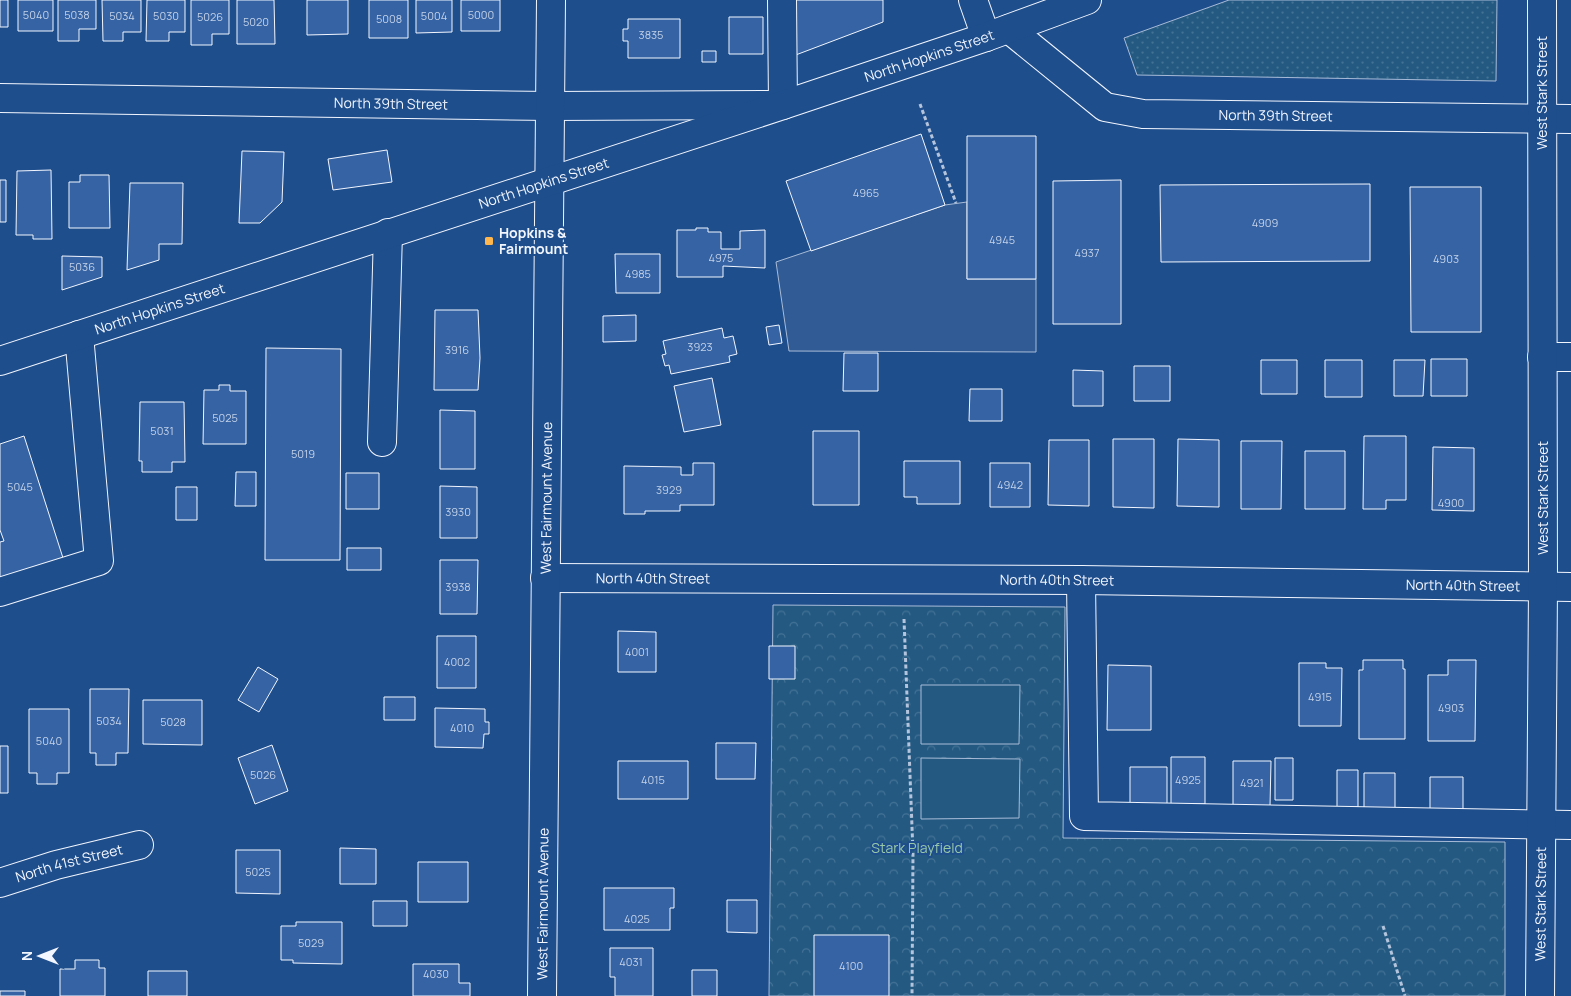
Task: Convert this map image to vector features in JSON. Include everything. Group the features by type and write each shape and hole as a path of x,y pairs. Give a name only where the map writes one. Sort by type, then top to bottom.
{"street":[{"name":"West Fairmount Avenue","path":"542,996 551,0"},
{"path":"782,0 783,106"},
{"path":"973,0 997,33"},
{"name":"North Hopkins Street","path":"0,361 783,106 997,33 1087,0"},
{"name":"West Stark Street","path":"1540,996 1543,588 1542,0"},
{"name":"North 39th Street","path":"997,33 1105,107 1143,114 1571,119"},
{"name":"North 39th Street","path":"0,98 550,106 783,106"},
{"path":"382,442 388,234"},
{"path":"0,592 99,561 79,335"},
{"path":"1542,357 1571,357"},
{"name":"North 40th Street","path":"545,578 1081,580 1571,588"},
{"path":"1081,580 1084,816 1571,825"},
{"name":"North 41st Street","path":"0,883 56,865 139,845"}],"path":[{"path":"920,104 956,203"},
{"path":"904,619 912,854 912,996"},
{"path":"1383,926 1405,996"}],"green space":[{"path":"1229,0 1497,0 1496,81 1137,75 1124,38"},
{"name":"Stark Playfield","path":"773,605 1065,607 1063,838 1505,842 1505,996 769,996"},
{"path":"921,685 1020,685 1019,744 921,744"},
{"path":"921,758 1020,759 1019,818 921,819"}],"shaded area":[{"path":"967,202 967,279 1036,279 1036,352 789,351 776,262 945,205"}],"building":[{"path":"0,0 8,0 8,27 0,27"},
{"path":"18,0 53,0 53,31 18,31"},
{"path":"58,0 96,0 96,29 79,29 79,41 58,41"},
{"path":"102,0 141,0 141,32 123,32 123,41 103,41"},
{"path":"147,0 185,0 185,32 169,32 169,41 146,41"},
{"path":"191,0 229,0 229,34 212,34 212,45 191,45"},
{"path":"237,0 274,0 275,44 237,44"},
{"path":"307,0 348,0 348,34 307,35"},
{"path":"369,0 408,0 408,38 369,38"},
{"path":"416,0 452,0 452,32 416,33"},
{"path":"461,0 500,0 500,31 461,31"},
{"path":"792,0 883,0 883,22 793,56"},
{"path":"729,17 763,17 763,54 729,54"},
{"path":"628,19 680,19 680,58 628,58 628,41 623,41 623,29 628,29"},
{"path":"702,51 716,51 716,62 702,62"},
{"path":"921,134 945,205 811,251 786,181"},
{"path":"967,136 1036,136 1036,279 967,279"},
{"path":"387,150 392,182 333,190 328,159"},
{"path":"242,151 284,152 282,202 260,223 239,223"},
{"path":"51,170 52,239 33,239 33,235 16,235 17,171"},
{"path":"80,175 109,175 110,228 69,228 69,182 80,182"},
{"path":"0,180 6,180 6,222 0,222"},
{"path":"1121,180 1121,324 1053,324 1053,181"},
{"path":"130,183 183,183 182,244 159,244 159,260 127,270"},
{"path":"1370,184 1370,261 1161,262 1160,185"},
{"path":"1410,187 1481,187 1481,332 1411,332"},
{"path":"696,228 708,228 708,232 721,232 721,249 740,249 740,231 765,230 765,268 723,266 723,277 677,277 677,230 696,230"},
{"path":"615,254 660,254 660,293 616,293"},
{"path":"62,256 102,257 102,277 62,290"},
{"path":"435,310 478,310 480,358 478,390 434,390"},
{"path":"636,315 636,341 603,342 603,316"},
{"path":"779,325 782,343 769,345 766,327"},
{"path":"722,328 724,338 733,336 737,354 729,356 730,362 671,374 669,365 665,366 662,355 666,354 663,341"},
{"path":"266,348 341,349 340,560 265,560"},
{"path":"844,353 878,353 878,391 843,391"},
{"path":"1431,359 1467,359 1467,396 1431,396"},
{"path":"1261,360 1297,360 1297,394 1261,394"},
{"path":"1325,360 1362,360 1362,397 1325,397"},
{"path":"1394,360 1425,360 1423,396 1394,396"},
{"path":"1134,366 1170,366 1170,401 1134,401"},
{"path":"1073,370 1103,371 1103,406 1073,406"},
{"path":"712,378 721,425 684,432 674,386"},
{"path":"219,385 230,385 230,391 246,391 246,444 203,444 204,390 219,390"},
{"path":"970,389 1002,389 1002,421 969,421"},
{"path":"140,402 184,402 185,462 172,462 172,472 142,472 142,461 139,461"},
{"path":"440,410 475,411 475,469 440,469"},
{"path":"813,431 859,431 859,505 813,505"},
{"path":"24,436 63,558 0,578 0,542 4,541 0,530 0,444"},
{"path":"1364,436 1406,436 1406,500 1386,500 1386,509 1363,509"},
{"path":"1113,439 1154,439 1154,508 1113,507"},
{"path":"1178,439 1219,440 1219,507 1177,506"},
{"path":"1049,440 1089,440 1089,506 1048,505"},
{"path":"1241,441 1282,441 1281,509 1241,509"},
{"path":"1433,447 1474,448 1474,511 1432,510"},
{"path":"1305,451 1345,451 1345,509 1305,509"},
{"path":"904,461 960,461 960,504 917,504 917,497 904,497"},
{"path":"693,463 714,463 714,505 680,505 680,511 645,511 645,514 624,514 624,466 681,467 681,475 693,475"},
{"path":"990,463 1030,463 1030,507 990,507"},
{"path":"236,472 256,472 256,506 235,506"},
{"path":"346,473 379,473 379,509 346,509"},
{"path":"440,486 477,487 477,538 440,538"},
{"path":"176,487 197,487 197,520 176,520"},
{"path":"347,548 381,548 381,570 347,570"},
{"path":"440,560 478,560 477,614 440,614"},
{"path":"618,631 656,632 656,672 618,672"},
{"path":"437,636 476,636 476,688 437,688"},
{"path":"769,646 795,646 795,679 769,679"},
{"path":"1363,660 1403,660 1403,669 1405,669 1405,739 1359,739 1359,670 1363,670"},
{"path":"1448,660 1476,660 1475,741 1428,741 1428,675 1448,675"},
{"path":"1299,663 1326,663 1326,668 1342,668 1341,726 1299,726"},
{"path":"1108,665 1151,666 1151,730 1107,730"},
{"path":"258,667 278,679 259,712 238,700"},
{"path":"90,689 129,689 128,753 116,753 116,765 96,765 96,753 90,753"},
{"path":"384,697 415,697 415,720 384,720"},
{"path":"143,700 202,700 202,745 143,744"},
{"path":"435,708 485,709 485,722 489,722 489,734 484,734 483,748 435,747"},
{"path":"29,709 69,709 69,773 57,773 57,784 37,784 37,773 29,773"},
{"path":"716,743 756,743 755,779 716,779"},
{"path":"272,745 288,791 255,804 238,758"},
{"path":"0,746 8,746 8,793 0,793"},
{"path":"1171,757 1205,757 1205,804 1171,804"},
{"path":"1275,758 1293,758 1293,800 1275,800"},
{"path":"618,761 688,761 688,799 618,799"},
{"path":"1233,761 1271,761 1270,806 1233,805"},
{"path":"1130,767 1167,767 1167,806 1130,806"},
{"path":"1337,770 1358,770 1358,807 1337,807"},
{"path":"1364,773 1395,773 1395,809 1364,809"},
{"path":"1430,777 1463,777 1463,810 1430,810"},
{"path":"340,848 376,849 376,884 340,884"},
{"path":"236,850 280,850 280,894 236,893"},
{"path":"418,862 468,862 468,902 418,902"},
{"path":"604,888 674,888 674,908 670,908 670,930 604,930"},
{"path":"727,900 757,900 757,933 727,932"},
{"path":"373,901 407,901 407,926 373,926"},
{"path":"296,922 342,922 342,964 293,963 293,960 281,960 281,926 296,926"},
{"path":"814,935 889,935 889,996 814,996"},
{"path":"610,948 653,948 653,996 615,996 615,977 610,977"},
{"path":"75,960 99,960 99,968 105,968 105,996 60,996 60,969 75,969"},
{"path":"413,964 459,964 459,983 470,983 470,996 413,996"},
{"path":"692,970 717,970 717,996 692,996"},
{"path":"148,971 187,971 187,996 148,996"},
{"path":"0,991 25,991 25,996 0,996"}],"place":[{"name":"Hopkins & Fairmount","path":"489,241"}]}
